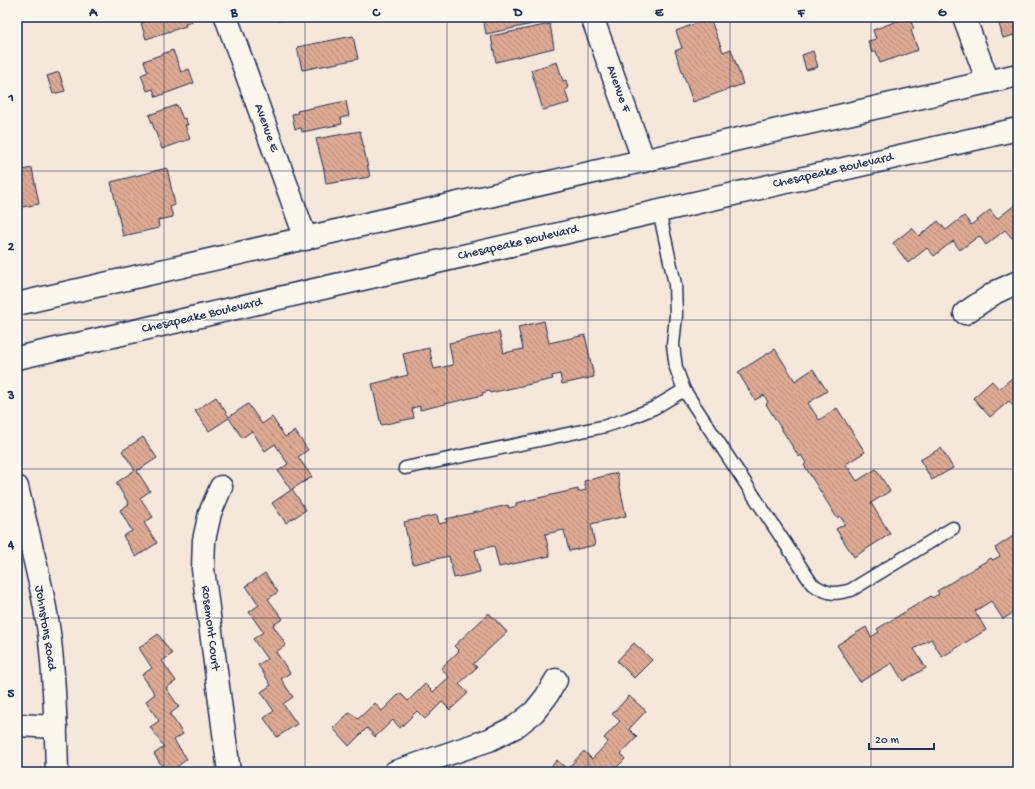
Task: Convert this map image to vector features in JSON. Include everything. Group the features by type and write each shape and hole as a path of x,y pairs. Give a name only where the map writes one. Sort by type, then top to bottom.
{"main road":[{"name":"Avenue E","path":"226,17 306,239"},
{"name":"Avenue F","path":"592,17 644,161"},
{"path":"964,17 988,82"},
{"path":"17,304 1018,75"},
{"name":"Chesapeake Boulevard","path":"17,358 1018,128"},
{"path":"965,314 996,292 1018,282"},
{"name":"Johnstons Road","path":"17,487 44,605 51,650 56,726 57,772"},
{"name":"Rosemont Court","path":"221,487 210,513 204,540 203,569 229,772"},
{"path":"395,772 489,740 515,727 534,712 546,697 556,680"},
{"path":"17,725 56,726"}],"lane":[{"path":"659,211 675,284 676,316 673,345 676,368 684,390 812,584 824,592 838,594 851,590 953,528"},
{"path":"405,468 606,426 654,408 684,390"}],"building":[{"path":"148,17 190,17 192,22 185,24 186,26 146,39 141,23 149,20"},
{"path":"276,17 289,17 278,21"},
{"path":"483,17 537,17 537,23 486,34"},
{"path":"908,17 914,29 911,30 918,50 880,63 876,51 872,53 868,41 876,39 873,30"},
{"path":"997,17 1018,17 1018,34 1003,38"},
{"path":"710,18 723,52 731,49 743,84 693,102 675,51 682,48 676,31"},
{"path":"550,24 554,48 496,62 491,36"},
{"path":"353,36 358,59 302,70 297,47"},
{"path":"173,50 181,72 189,69 194,83 156,97 153,89 147,91 141,75 148,72 144,61"},
{"path":"813,51 818,67 806,70 802,55"},
{"path":"557,62 563,81 566,80 568,89 565,89 569,103 543,110 531,70"},
{"path":"59,72 65,91 53,94 47,76"},
{"path":"346,101 349,116 341,118 342,124 302,132 301,128 295,129 292,114 298,113 297,111"},
{"path":"177,105 183,119 185,118 188,125 185,125 190,139 162,149 149,115"},
{"path":"360,131 370,177 326,184 316,139"},
{"path":"32,168 39,204 17,208 17,171"},
{"path":"167,168 175,205 170,207 173,217 158,220 159,228 123,236 111,182"},
{"path":"1016,204 1018,207 1018,234 1012,238 1005,230 986,245 979,236 960,250 953,241 934,256 927,248 908,263 893,243 912,228 919,236 938,221 946,230 964,216 971,225 990,210 997,219"},
{"path":"544,321 549,343 585,335 594,377 562,384 560,374 552,376 553,379 490,393 489,391 482,393 483,395 420,410 420,406 412,408 414,418 381,425 372,384 408,375 403,354 429,348 434,369 453,365 449,343 499,332 504,353 523,349 518,327"},
{"path":"775,349 795,381 813,369 827,391 808,403 819,420 837,408 865,452 846,464 857,481 876,469 890,491 871,503 890,534 854,557 836,529 845,524 840,516 837,518 804,465 806,463 801,455 799,457 766,404 768,402 764,395 755,400 738,372"},
{"path":"1018,373 1018,406 1015,408 1009,401 990,417 973,398 992,381 999,389"},
{"path":"216,397 229,417 248,404 262,424 272,417 285,437 295,431 308,450 298,457 312,477 292,489 306,510 286,523 272,503 291,490 278,471 288,464 275,444 265,451 252,431 242,438 229,418 209,431 195,411"},
{"path":"143,437 157,458 137,471 150,491 140,498 153,517 144,523 157,543 136,557 123,536 132,531 120,510 129,504 116,483 135,470 122,451"},
{"path":"941,448 953,468 932,480 920,460"},
{"path":"617,473 626,516 591,524 595,545 569,551 564,530 545,534 550,556 499,567 494,546 475,550 480,572 454,578 449,556 413,564 404,522 437,515 439,524 447,522 446,519 508,505 509,508 516,506 516,503 578,489 578,492 586,490 584,481"},
{"path":"1018,533 1018,584 1014,586 1018,593 1018,610 1003,619 991,601 975,611 986,630 942,657 931,639 914,649 926,668 903,681 892,663 860,682 837,645 866,627 871,637 879,632 877,629 931,596 932,598 939,594 937,591 991,558 993,560 1000,556 995,548"},
{"path":"265,573 278,592 268,599 283,619 273,625 286,645 276,652 290,673 281,679 293,697 283,704 297,724 277,737 264,718 274,711 261,692 271,685 258,665 267,659 253,639 263,632 249,612 259,605 246,586"},
{"path":"489,613 507,632 473,664 477,667 459,684 468,693 450,710 442,702 425,719 417,711 400,728 393,720 375,737 367,728 349,746 333,728 350,712 358,719 375,703 382,711 400,693 408,701 425,684 433,692 449,677 441,668 459,651 454,646"},
{"path":"158,634 172,654 162,661 176,681 166,688 179,707 170,714 183,734 174,740 187,759 177,767 180,772 166,772 154,754 164,747 150,727 159,721 146,701 155,694 142,675 152,668 139,648"},
{"path":"634,643 652,660 634,678 617,661"},
{"path":"629,696 646,711 629,729 637,737 621,754 625,759 612,772 604,772 599,767 595,772 546,772 557,760 567,769 584,751 592,759 608,742 604,738 620,721 612,714"}]}
